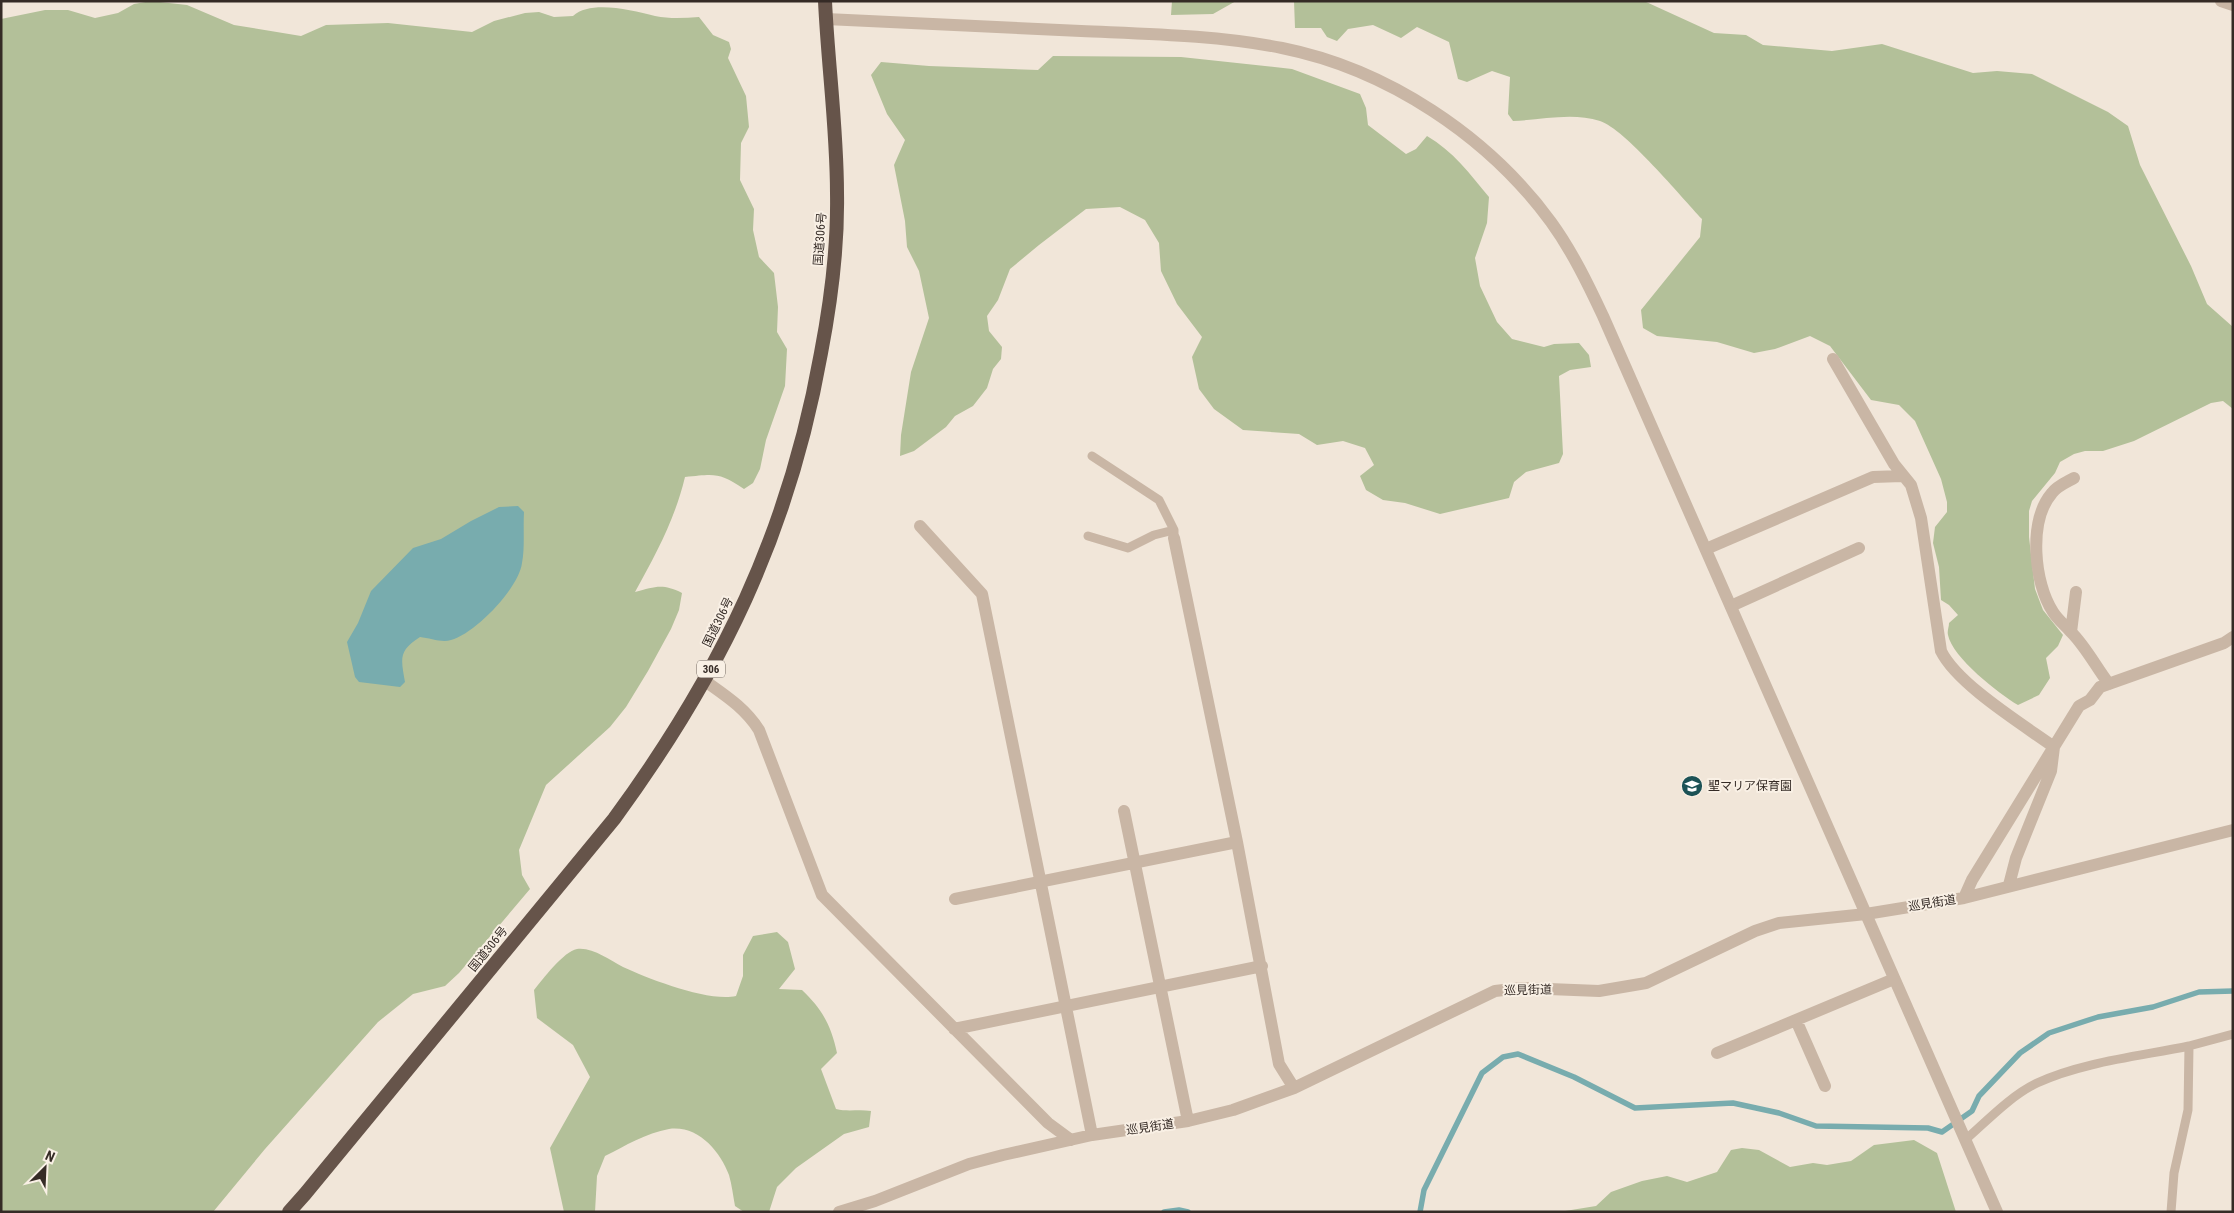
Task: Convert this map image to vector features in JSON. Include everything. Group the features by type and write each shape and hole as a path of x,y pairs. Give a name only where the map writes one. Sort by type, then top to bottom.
{"highway":[{"name":"国道306号","path":"289,1212 306,1194 614,819 675,732 733,629 770,542 801,450 827,325 835,252 838,193 824,1"}],"street":[{"path":"2221,1 2233,5"},
{"path":"826,19 1175,35 1283,48 1339,64 1430,109 1470,138 1504,168 1551,222 1569,251 1603,316 1997,1212"},
{"path":"1833,359 1902,476 1911,485 1920,518 1941,651 1947,663 1971,686 2054,747"},
{"path":"1706,550 1873,477 1902,476"},
{"path":"2074,478 2053,491 2044,506 2038,526 2036,558 2040,580 2052,610 2071,632 2109,684"},
{"path":"920,526 982,594 1092,1135"},
{"path":"1174,534 1262,966 1279,1064 1294,1088"},
{"path":"1731,606 1859,548"},
{"path":"2071,632 2076,592"},
{"path":"1964,898 1972,880 2079,706 2090,700 2100,687 2224,643 2233,637"},
{"path":"705,681 739,705 749,715 758,730 822,895 1048,1123 1071,1140"},
{"path":"2009,885 2016,858 2051,770 2054,747"},
{"path":"1124,811 1188,1121"},
{"name":"巡見街道","path":"839,1212 875,1201 969,1164 1092,1135 1188,1121 1233,1110 1294,1088 1495,992 1521,988 1599,991 1646,983 1755,930 1779,924 1866,914 1964,898 2009,885 2233,830"},
{"path":"955,899 1237,842"},
{"path":"954,1029 1262,966"},
{"path":"1717,1053 1894,979"},
{"path":"1796,1020 1825,1086"}],"lane":[{"path":"1088,536 1128,548 1154,535 1174,534 1159,500 1092,456"},
{"path":"1963,1135 2036,1083 2076,1069 2189,1046 2233,1034"},
{"path":"2171,1212 2174,1173 2188,1110 2189,1046"}],"green space":[{"path":"151,1 187,5 234,25 301,36 326,25 388,23 472,32 494,21 525,13 539,12 554,17 573,16 590,8 600,7 623,9 666,18 699,17 713,35 729,42 731,49 728,58 746,96 749,127 741,143 740,180 754,209 753,230 759,257 774,273 778,307 777,332 787,349 785,386 766,440 760,469 753,483 744,489 722,477 703,475 685,477 670,522 635,592 653,587 664,587 682,593 679,610 671,629 626,707 610,727 546,785 519,850 522,875 530,889 459,973 445,986 413,994 378,1022 265,1149 213,1212 1,1212 1,19 45,10 68,10 95,18 118,13 134,4"},
{"path":"1172,1 1236,1 1213,14 1171,15"},
{"path":"1294,1 1644,1 1714,33 1746,35 1763,45 1832,51 1882,44 1973,73 1997,71 2032,74 2108,112 2128,126 2140,165 2191,266 2207,304 2233,327 2233,409 2223,401 2211,403 2134,441 2103,451 2085,451 2074,454 2060,462 2055,473 2032,501 2029,511 2029,537 2035,589 2043,610 2063,635 2058,646 2046,658 2050,678 2039,695 2018,705 1977,674 1951,644 1948,635 1949,623 1958,615 1949,605 1941,600 1939,567 1933,543 1935,527 1947,512 1947,502 1941,479 1915,421 1899,405 1871,400 1830,346 1810,336 1775,349 1754,353 1717,342 1657,336 1643,328 1641,310 1700,237 1702,219 1638,150 1611,127 1589,118 1556,117 1513,121 1508,114 1510,77 1492,71 1467,82 1458,79 1449,42 1417,27 1401,38 1373,25 1348,29 1337,41 1327,37 1321,28 1295,28"},
{"path":"1053,56 1181,57 1292,69 1360,94 1366,108 1368,125 1406,154 1416,149 1427,136 1445,149 1461,163 1489,197 1487,223 1475,258 1480,286 1497,322 1512,339 1544,347 1554,344 1579,343 1589,355 1591,367 1570,370 1559,376 1563,454 1559,463 1526,472 1514,482 1509,498 1440,514 1405,503 1383,500 1366,490 1360,476 1374,465 1365,448 1343,441 1317,445 1299,434 1243,430 1214,409 1199,389 1192,357 1202,337 1177,304 1161,271 1159,243 1145,220 1120,207 1086,209 1010,269 998,300 987,316 989,331 1002,347 1001,359 993,369 987,388 973,406 955,416 946,427 914,451 900,456 901,435 911,372 929,318 919,271 907,247 905,221 894,165 905,140 887,114 871,75 881,62 929,66 1038,70"},
{"path":"777,932 788,942 795,969 779,989 802,990 825,1018 837,1053 821,1069 836,1109 871,1111 869,1127 844,1134 796,1168 777,1187 769,1212 744,1212 735,1206 729,1175 714,1149 698,1135 689,1131 669,1129 636,1140 605,1156 597,1176 595,1212 564,1212 550,1148 590,1077 573,1045 537,1018 534,990 566,955 577,949 583,949 595,952 634,972 695,993 710,996 736,996 743,976 743,955 753,936"},
{"path":"1914,1140 1937,1153 1956,1212 1513,1212 1565,1211 1596,1206 1611,1192 1642,1181 1667,1176 1687,1182 1717,1172 1731,1150 1742,1148 1759,1150 1790,1167 1813,1163 1827,1165 1851,1161 1874,1145"}],"water":[{"path":"518,506 524,512 522,563 513,585 505,597 483,620 461,636 444,641 420,637 413,642 403,656 405,682 400,687 359,682 355,677 347,642 358,623 371,591 413,548 441,539 499,507"}],"waterway":[{"path":"1420,1212 1424,1190 1482,1073 1503,1057 1518,1054 1574,1077 1635,1108 1733,1103 1779,1113 1816,1126 1928,1128 1942,1132 1972,1111 1979,1096 2020,1053 2049,1033 2098,1017 2153,1007 2199,992 2233,991"},
{"path":"1164,1212 1179,1210 1188,1212"}],"place":[{"name":"聖マリア保育園","path":"1692,786"}]}
